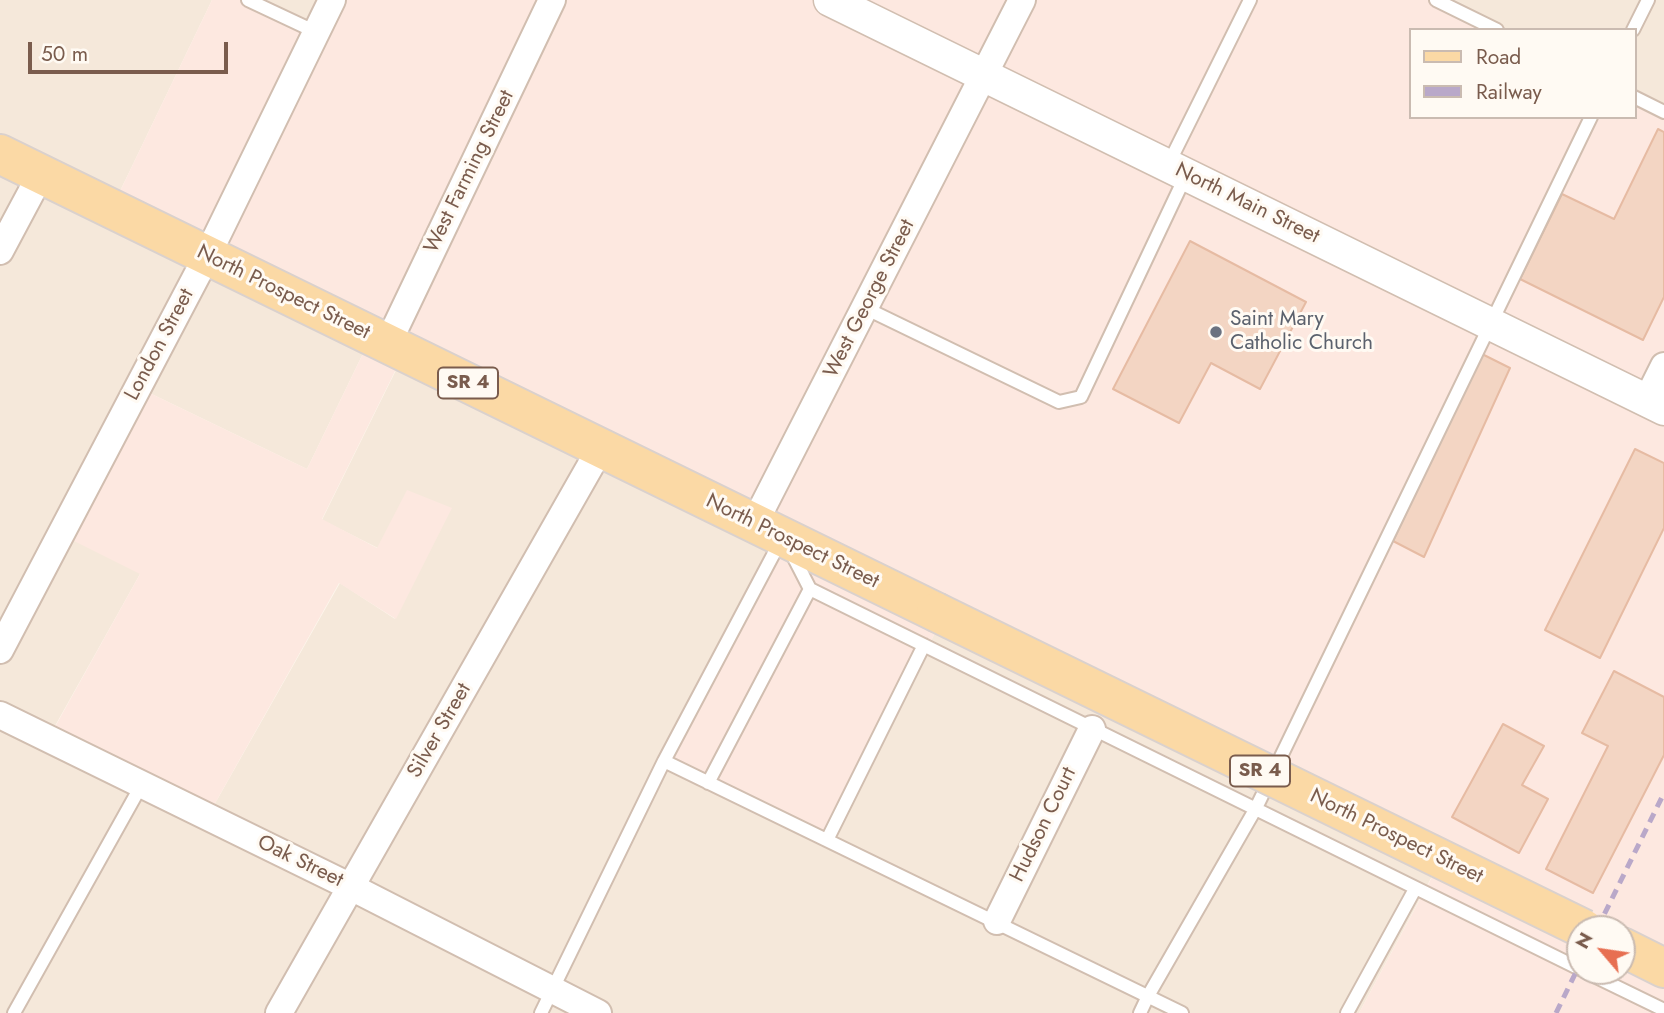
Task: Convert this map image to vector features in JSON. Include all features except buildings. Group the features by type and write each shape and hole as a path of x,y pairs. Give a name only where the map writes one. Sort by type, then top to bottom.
{"main road":[{"name":"North Prospect Street","path":"0,154 600,449 769,529 930,629 1566,921"},
{"path":"1636,954 1664,968"}],"street":[{"name":"London Street","path":"0,650 207,256 332,0"},
{"name":"West Farming Street","path":"388,343 552,0"},
{"name":"North Main Street","path":"830,0 1656,405"},
{"name":"West George Street","path":"769,529 865,308 1023,0"},
{"path":"0,251 41,174"},
{"path":"1656,405 1664,366"},
{"name":"Silver Street","path":"279,1013 600,449"},
{"name":"Oak Street","path":"0,715 351,887 547,1002 598,1013"},
{"name":"Hudson Court","path":"996,921 1092,729"}],"lane":[{"path":"248,0 316,33"},
{"path":"865,308 1059,402 1081,397 1250,0"},
{"path":"1634,28 1648,0"},
{"path":"1441,1 1493,28"},
{"path":"1636,98 1664,112"},
{"path":"1140,1013 1256,808 1590,119"},
{"path":"769,529 810,589 930,629 1092,729 1566,962"},
{"path":"547,1002 663,761 769,529"},
{"path":"708,783 810,589"},
{"path":"827,840 930,629"},
{"path":"663,761 1182,1013"},
{"path":"14,1013 142,784"},
{"path":"1347,1013 1415,888"},
{"path":"1613,985 1664,1010"}],"shaded area":[{"path":"0,0 212,0 109,214 370,339 307,469 133,385 140,574 46,742 209,814 340,583 395,619 378,548 322,520 403,356 783,536 828,845 941,621 1438,865 1359,1013 0,1013"},
{"path":"212,0 254,0 319,31 334,0 1428,0 1484,28 1408,28 1408,119 1636,119 1636,103 1664,117 1664,1013 1359,1013 1438,866 941,621 828,845 668,762 782,536 402,357 322,519 377,548 407,490 452,508 396,619 339,583 209,814 46,743 140,574 58,533 133,385 307,469 370,339 109,214"},
{"path":"254,0 334,0 319,31"},
{"path":"1428,0 1664,0 1664,117 1636,103 1636,28 1484,28"}],"railway":[{"path":"1604,915 1664,793"},
{"path":"1556,1013 1570,985"}],"place":[{"name":"Saint Mary Catholic Church","path":"1216,332"}]}
